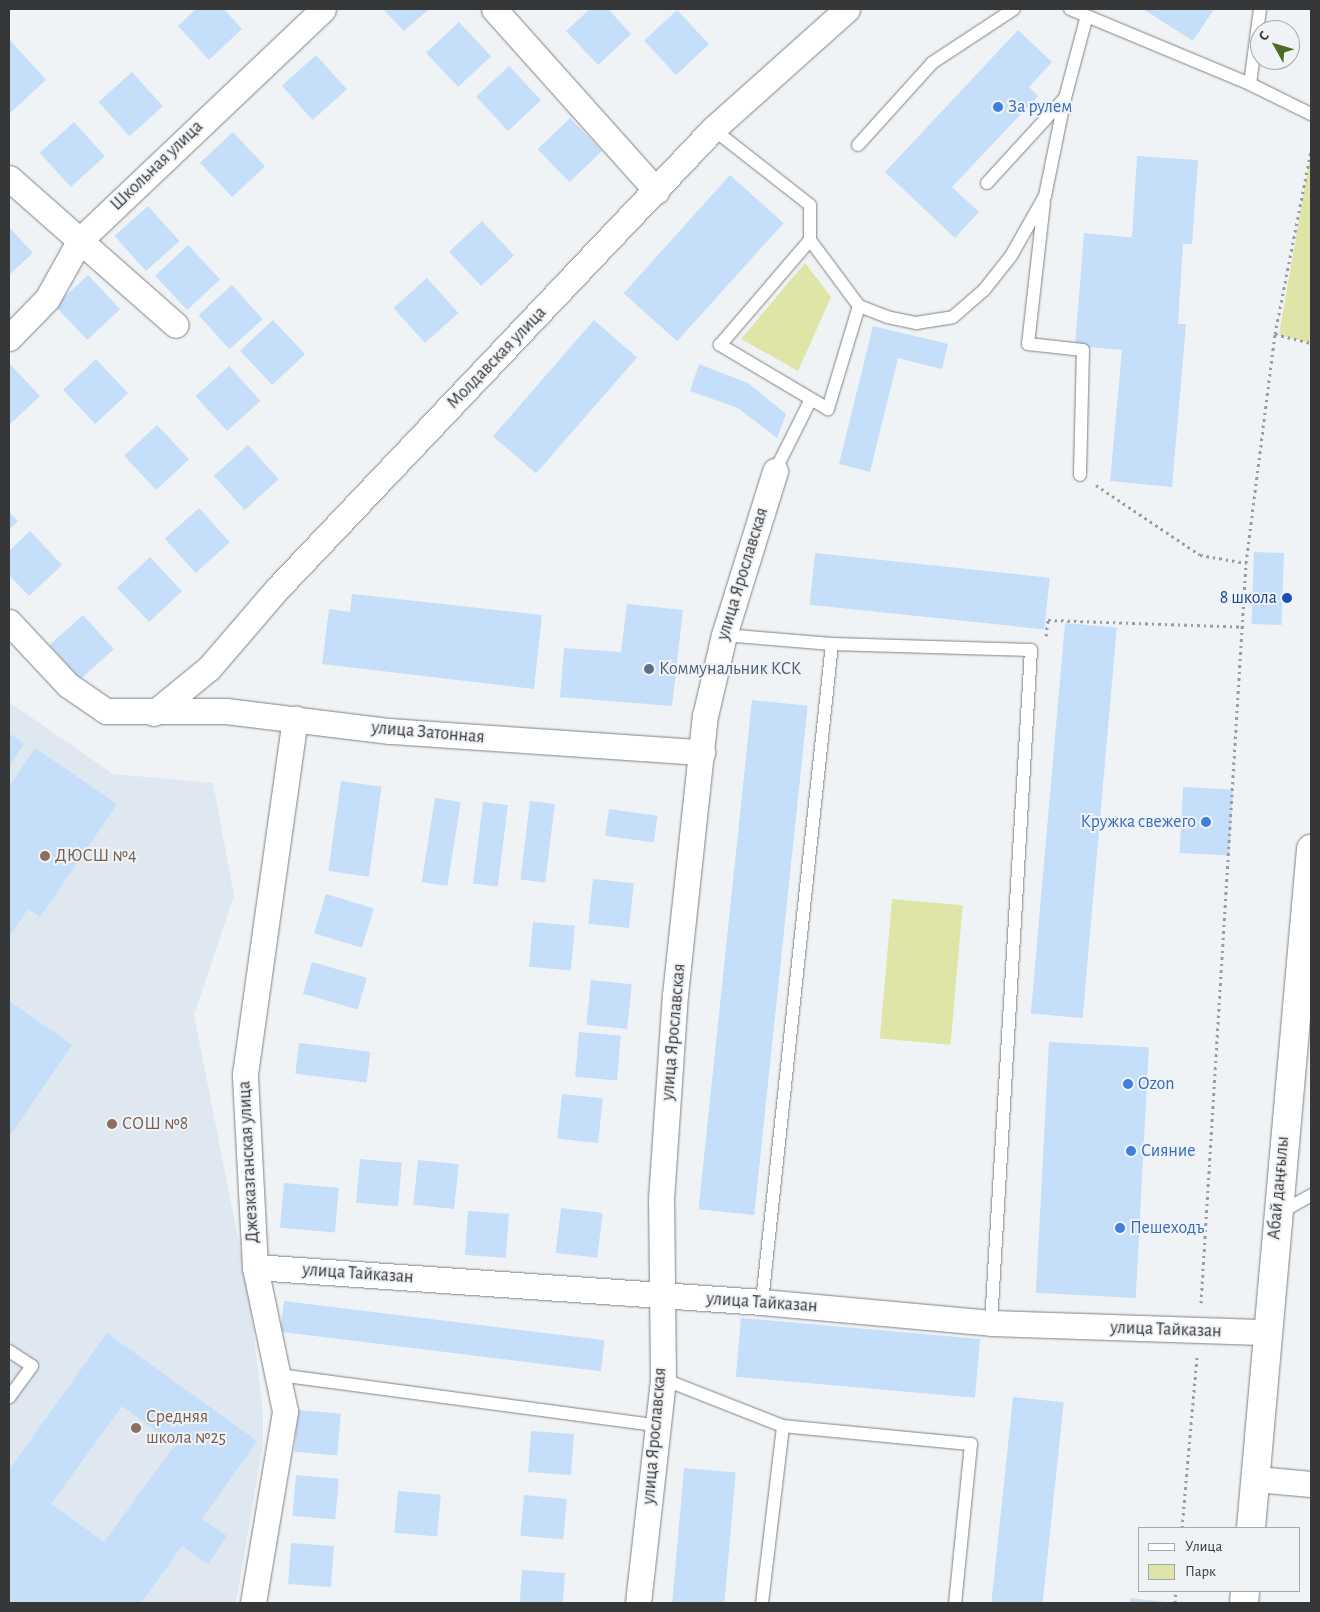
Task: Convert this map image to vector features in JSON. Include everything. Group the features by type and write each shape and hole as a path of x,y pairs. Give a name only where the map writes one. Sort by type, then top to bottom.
{"main road":[{"name":"Абай даңғылы","path":"1251,1527 1277,1214 1306,947 1311,849"}],"street":[{"name":"Школьная улица","path":"9,338 47,299 80,240 323,9"},
{"path":"494,9 657,191"},
{"name":"Молдавская улица","path":"154,713 209,668 276,590 657,191 713,129 846,9"},
{"path":"9,178 176,326"},
{"name":"улица Ярославская","path":"638,1603 663,1379 661,1199 675,995 705,716 724,635 775,471"},
{"path":"9,622 68,686 106,711 154,713"},
{"name":"улица Затонная","path":"154,713 226,711 390,731 702,752"},
{"name":"Джезказганская улица","path":"253,1603 285,1411 280,1375 255,1267 245,1074 295,718"},
{"name":"улица Тайказан","path":"255,1267 661,1297 762,1302 991,1323 1199,1332 1268,1332"},
{"path":"1256,1479 1311,1484"}],"lane":[{"path":"858,144 932,63 1014,9"},
{"path":"1250,84 1260,9"},
{"path":"1074,10 1086,19 1250,84 1311,114"},
{"path":"1080,474 1083,350 1028,344 1044,196 1065,98 1086,19"},
{"path":"987,183 1065,98"},
{"path":"713,129 810,205 810,240 860,306 887,318 916,322 953,316 984,290 1011,256 1044,196"},
{"path":"810,240 720,344 828,409 860,306"},
{"path":"775,471 811,399"},
{"path":"724,635 832,644 1031,650 991,1323"},
{"path":"762,1302 832,644"},
{"path":"1277,1214 1311,1195"},
{"path":"9,1350 32,1366 9,1398"},
{"path":"280,1375 659,1426"},
{"path":"663,1379 784,1426 971,1444 955,1603"},
{"path":"762,1603 784,1426"}],"path":[{"path":"1182,1527 1199,1332 1244,627 1246,563 1275,334 1311,150"},
{"path":"1275,334 1311,343"},
{"path":"1080,474 1200,555 1246,563"},
{"path":"1031,650 1047,636 1048,620 1244,627"}],"shaded area":[{"name":"СОШ №8","path":"9,702 113,774 213,783 234,896 194,1015 249,1294 263,1413 263,1444 236,1603 9,1603"}],"green space":[{"path":"1311,151 1311,343 1279,335"},
{"path":"805,263 831,297 798,371 741,339"},
{"path":"892,899 963,905 951,1045 880,1038"}],"building":[{"path":"196,9 224,9 242,29 209,60 178,26"},
{"path":"383,9 429,9 404,31"},
{"path":"590,9 608,9 631,34 598,65 566,31"},
{"path":"1143,9 1214,9 1193,41"},
{"path":"677,10 709,44 676,75 644,41"},
{"path":"459,22 491,56 458,87 426,53"},
{"path":"1018,30 1052,62 1029,87 1038,96 952,187 979,212 955,238 885,172"},
{"path":"9,41 46,80 9,114"},
{"path":"316,55 347,89 313,120 282,86"},
{"path":"509,66 541,100 508,131 476,97"},
{"path":"132,72 163,106 129,136 99,102"},
{"path":"570,118 602,151 570,182 538,149"},
{"path":"74,122 105,156 71,187 40,153"},
{"path":"233,132 265,166 232,197 200,163"},
{"path":"1137,156 1198,160 1192,244 1183,244 1178,324 1186,324 1172,487 1110,481 1122,350 1075,346 1084,233 1149,239 1132,237"},
{"path":"730,175 784,223 677,341 624,293"},
{"path":"148,206 179,241 146,271 115,236"},
{"path":"482,221 514,255 481,286 449,252"},
{"path":"9,227 33,253 9,275"},
{"path":"188,245 220,279 187,310 155,276"},
{"path":"88,275 120,309 87,340 55,306"},
{"path":"427,278 458,313 425,343 394,308"},
{"path":"232,285 263,319 229,349 199,315"},
{"path":"273,320 305,354 272,385 240,351"},
{"path":"594,320 637,357 536,474 493,436"},
{"path":"873,326 948,344 942,369 898,358 870,472 839,464"},
{"path":"96,359 128,393 95,424 63,390"},
{"path":"9,363 40,396 9,425"},
{"path":"699,364 748,383 786,414 777,438 738,408 690,391"},
{"path":"229,366 260,401 227,431 196,396"},
{"path":"157,425 189,459 156,490 124,456"},
{"path":"248,445 279,479 245,510 214,476"},
{"path":"199,508 230,542 196,573 165,539"},
{"path":"9,512 18,521 9,530"},
{"path":"30,531 62,565 29,596 9,575 9,551"},
{"path":"1254,552 1284,553 1281,625 1251,624"},
{"path":"815,553 1050,578 1044,629 810,605"},
{"path":"150,557 182,591 149,622 117,588"},
{"path":"352,594 542,615 534,689 322,664 329,609 350,612"},
{"path":"627,604 683,610 672,706 560,697 564,648 621,652"},
{"path":"83,615 114,649 80,679 50,645"},
{"path":"1065,623 1117,628 1083,1018 1031,1014"},
{"path":"752,700 808,706 754,1215 698,1209"},
{"path":"9,733 24,744 9,766"},
{"name":"ДЮСШ №4","path":"35,748 117,804 40,917 28,909 9,937 9,787"},
{"path":"341,781 382,787 369,877 328,871"},
{"name":"Кружка свежего","path":"1183,787 1233,790 1229,856 1180,853"},
{"path":"435,798 461,802 447,886 422,882"},
{"path":"530,801 555,804 545,882 520,879"},
{"path":"483,802 508,805 498,886 473,883"},
{"path":"609,809 658,816 654,843 605,836"},
{"path":"593,879 634,883 629,928 588,924"},
{"path":"326,894 374,909 362,948 314,933"},
{"path":"533,922 575,926 571,970 529,967"},
{"path":"312,962 367,978 358,1009 303,994"},
{"path":"591,980 632,984 627,1029 586,1025"},
{"path":"9,1001 72,1045 9,1137"},
{"path":"579,1032 621,1036 617,1080 575,1077"},
{"path":"1049,1042 1149,1047 1136,1298 1036,1293"},
{"path":"299,1043 370,1052 367,1083 295,1074"},
{"path":"562,1094 603,1098 598,1143 557,1139"},
{"path":"360,1159 402,1163 398,1206 356,1203"},
{"path":"418,1160 459,1164 454,1209 413,1205"},
{"path":"284,1183 339,1188 335,1233 280,1228"},
{"path":"561,1208 603,1213 597,1258 556,1253"},
{"path":"468,1211 509,1214 506,1258 465,1255"},
{"path":"284,1301 605,1340 601,1371 280,1332"},
{"path":"741,1318 980,1339 975,1398 736,1377"},
{"path":"107,1333 257,1441 202,1519 227,1536 208,1564 182,1546 141,1603 9,1603 9,1470","holes":["122,1406 175,1445 104,1542 51,1504"]},
{"path":"1013,1397 1064,1402 1043,1603 991,1603"},
{"path":"298,1410 341,1414 337,1456 294,1452"},
{"path":"531,1431 574,1434 571,1475 528,1472"},
{"path":"684,1468 736,1473 724,1603 672,1603"},
{"path":"296,1475 339,1479 335,1520 292,1516"},
{"path":"398,1491 441,1495 437,1537 394,1533"},
{"path":"524,1495 567,1499 563,1540 520,1536"},
{"path":"291,1543 334,1546 331,1587 288,1584"},
{"path":"522,1570 565,1573 563,1603 520,1603"},
{"path":"1130,1598 1166,1602 1166,1603 1130,1603"}],"place":[{"name":"За рулем","path":"998,107"},
{"name":"8 школа","path":"1287,598"},
{"name":"Коммунальник КСК","path":"649,669"},
{"name":"Кружка свежего","path":"1206,822"},
{"name":"ДЮСШ №4","path":"45,856"},
{"name":"Ozon","path":"1128,1084"},
{"name":"СОШ №8","path":"112,1124"},
{"name":"Сияние","path":"1131,1151"},
{"name":"Пешеходъ","path":"1120,1228"},
{"name":"Средняя школа №25","path":"136,1428"}]}
